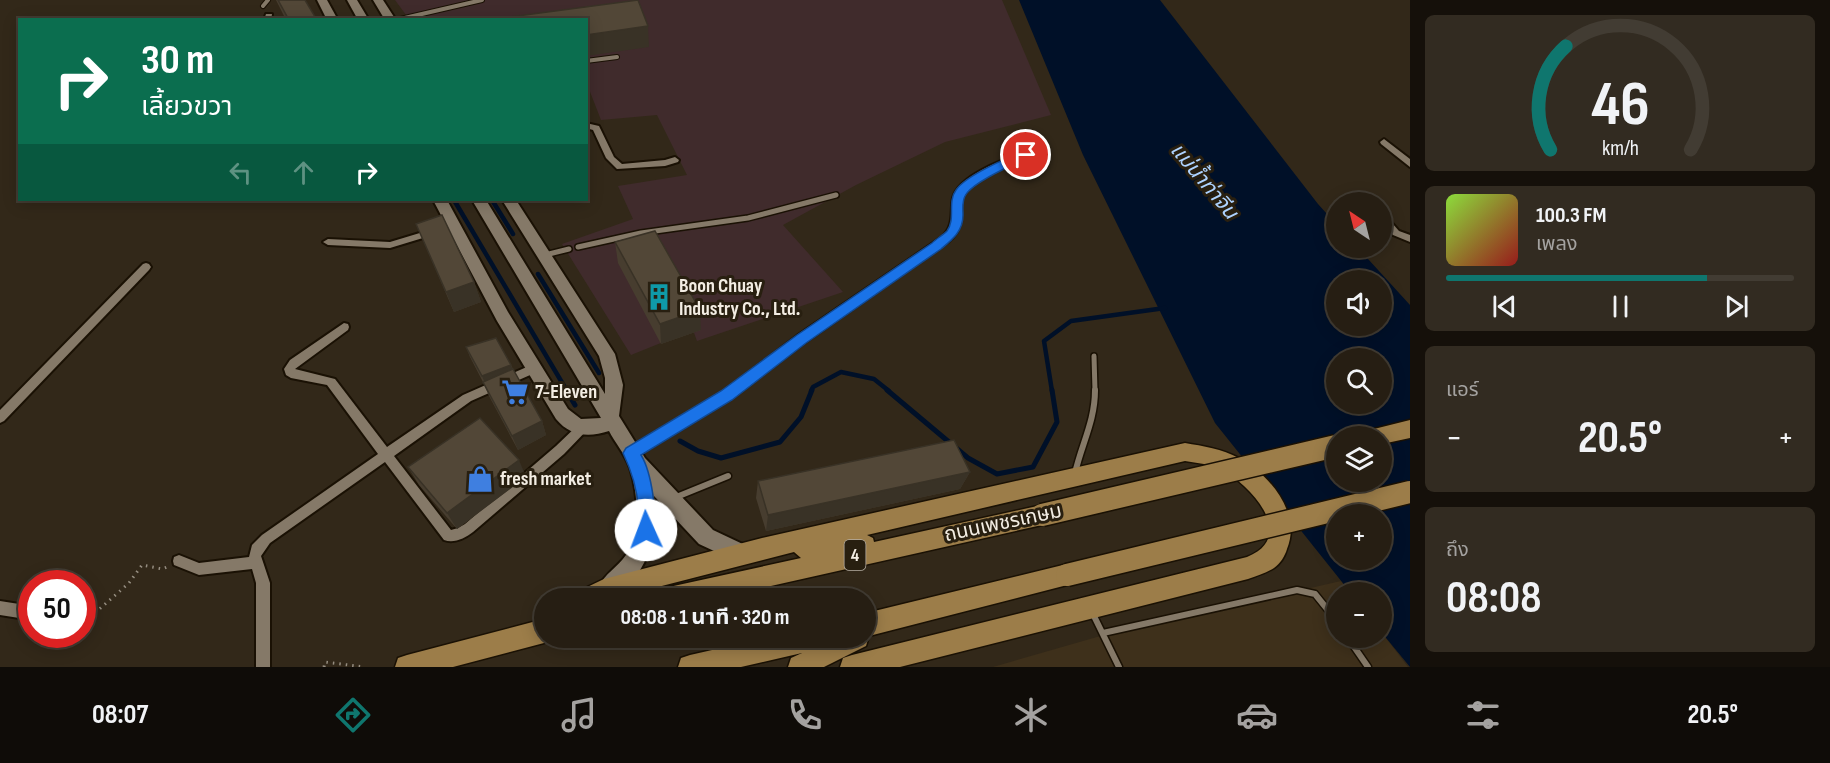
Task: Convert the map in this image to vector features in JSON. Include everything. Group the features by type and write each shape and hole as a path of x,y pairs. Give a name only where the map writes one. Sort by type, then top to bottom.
{"main road":[{"path":"322,0 332,18"},
{"path":"351,0 363,18"},
{"path":"378,0 392,18"},
{"path":"441,201 533,369 563,415 570,422 583,428 592,428 611,419"},
{"path":"480,201 634,458 669,500 706,537 752,551 901,545"},
{"path":"510,201 607,354 615,376 616,396 611,419"},
{"path":"514,256 542,250"},
{"path":"1392,433 1410,429"},
{"name":"ถนนเพชรเกษม","path":"713,588 1042,515 1326,448"},
{"path":"619,588 752,551 1185,452 1215,457 1233,465 1253,479 1272,503 1281,525 1279,546 1267,560 1248,567 852,667"},
{"path":"606,588 622,577 632,564 640,550 646,530 646,505 634,458"},
{"path":"876,623 1410,492"},
{"path":"876,630 910,615"},
{"path":"509,640 534,627"},
{"path":"407,667 534,634"},
{"path":"690,667 771,648"},
{"path":"800,667 834,648"}],"street":[{"path":"588,126 596,128 610,158 620,167 675,160"},
{"path":"1384,142 1410,164"},
{"path":"634,458 663,435 726,396 801,339 936,246 951,234 957,223 957,203 961,191 993,169 1026,155"},
{"path":"328,242 390,245 406,242 453,224"},
{"path":"1392,228 1410,239"},
{"path":"0,418 146,267"},
{"path":"344,327 294,363 289,369 290,372 299,376 320,377 331,382 448,536 469,528 583,428"},
{"path":"263,667 263,583 256,562 257,549 266,539 474,393 533,369"},
{"path":"179,561 199,569 256,562"},
{"path":"0,608 18,611"}],"lane":[{"path":"263,6 268,0"},
{"path":"402,18 482,0"},
{"path":"588,62 617,57"},
{"path":"578,247 641,233 748,218 836,195"},
{"path":"542,250 569,249"},
{"path":"1073,478 1080,450 1093,421 1094,356"},
{"path":"669,500 728,476"},
{"path":"1103,633 1297,590 1316,594 1326,607"},
{"path":"1090,608 1119,667"},
{"path":"1355,648 1368,667"}],"path":[{"path":"96,611 129,583 142,565 162,569 179,561"},
{"path":"324,665 364,667"}],"shaded area":[{"path":"395,0 1002,0 1051,115 945,142 856,185 783,225 843,292 697,341 693,330 631,355 562,244 633,219 618,186 687,175 657,115 601,120 588,87 588,18 408,18"},
{"path":"1326,584 1326,648 1392,648 1392,646 1408,667 993,667 1097,637"}],"water":[{"name":"แม่น้ำท่าจีน","path":"1019,0 1160,0 1326,213 1326,258 1367,258 1378,270 1326,270 1326,336 1392,336 1392,285 1410,305 1410,667 1392,645 1392,582 1342,582 1332,570 1392,570 1392,504 1326,504 1326,562 1215,423 1083,155"}],"building":[{"path":"278,0 305,0 316,18 288,18"},
{"path":"638,0 648,26 588,35 588,18 503,18"},
{"path":"442,215 474,282 446,292 416,224"},
{"name":"Boon Chuay Industry Co., Ltd.","path":"655,231 700,310 660,324 615,242"},
{"path":"496,338 511,365 482,376 466,347"},
{"path":"513,369 542,421 512,436 483,382"},
{"path":"480,418 519,460 447,513 408,467"},
{"path":"954,440 970,472 768,515 758,481"}],"waterway":[{"path":"455,201 567,391"},
{"path":"493,201 513,234"},
{"path":"538,274 599,373"},
{"path":"1052,391 1044,341 1071,321 1165,308"},
{"path":"811,391 813,387 841,372 874,379 889,391"},
{"path":"566,390 575,405"},
{"path":"680,441 698,451 721,458 780,442 801,417 812,390"},
{"path":"887,390 968,458 997,474 1033,467 1057,422 1052,390"}],"place":[{"name":"Boon Chuay Industry Co., Ltd.","path":"659,297"},
{"name":"7-Eleven","path":"515,392"},
{"name":"fresh market","path":"480,479"}],"route":[{"path":"646,530 646,505 642,484 638,464 631,453 726,396 801,339 936,246 951,234 957,223 957,203 961,191 984,174 1026,155"}]}
